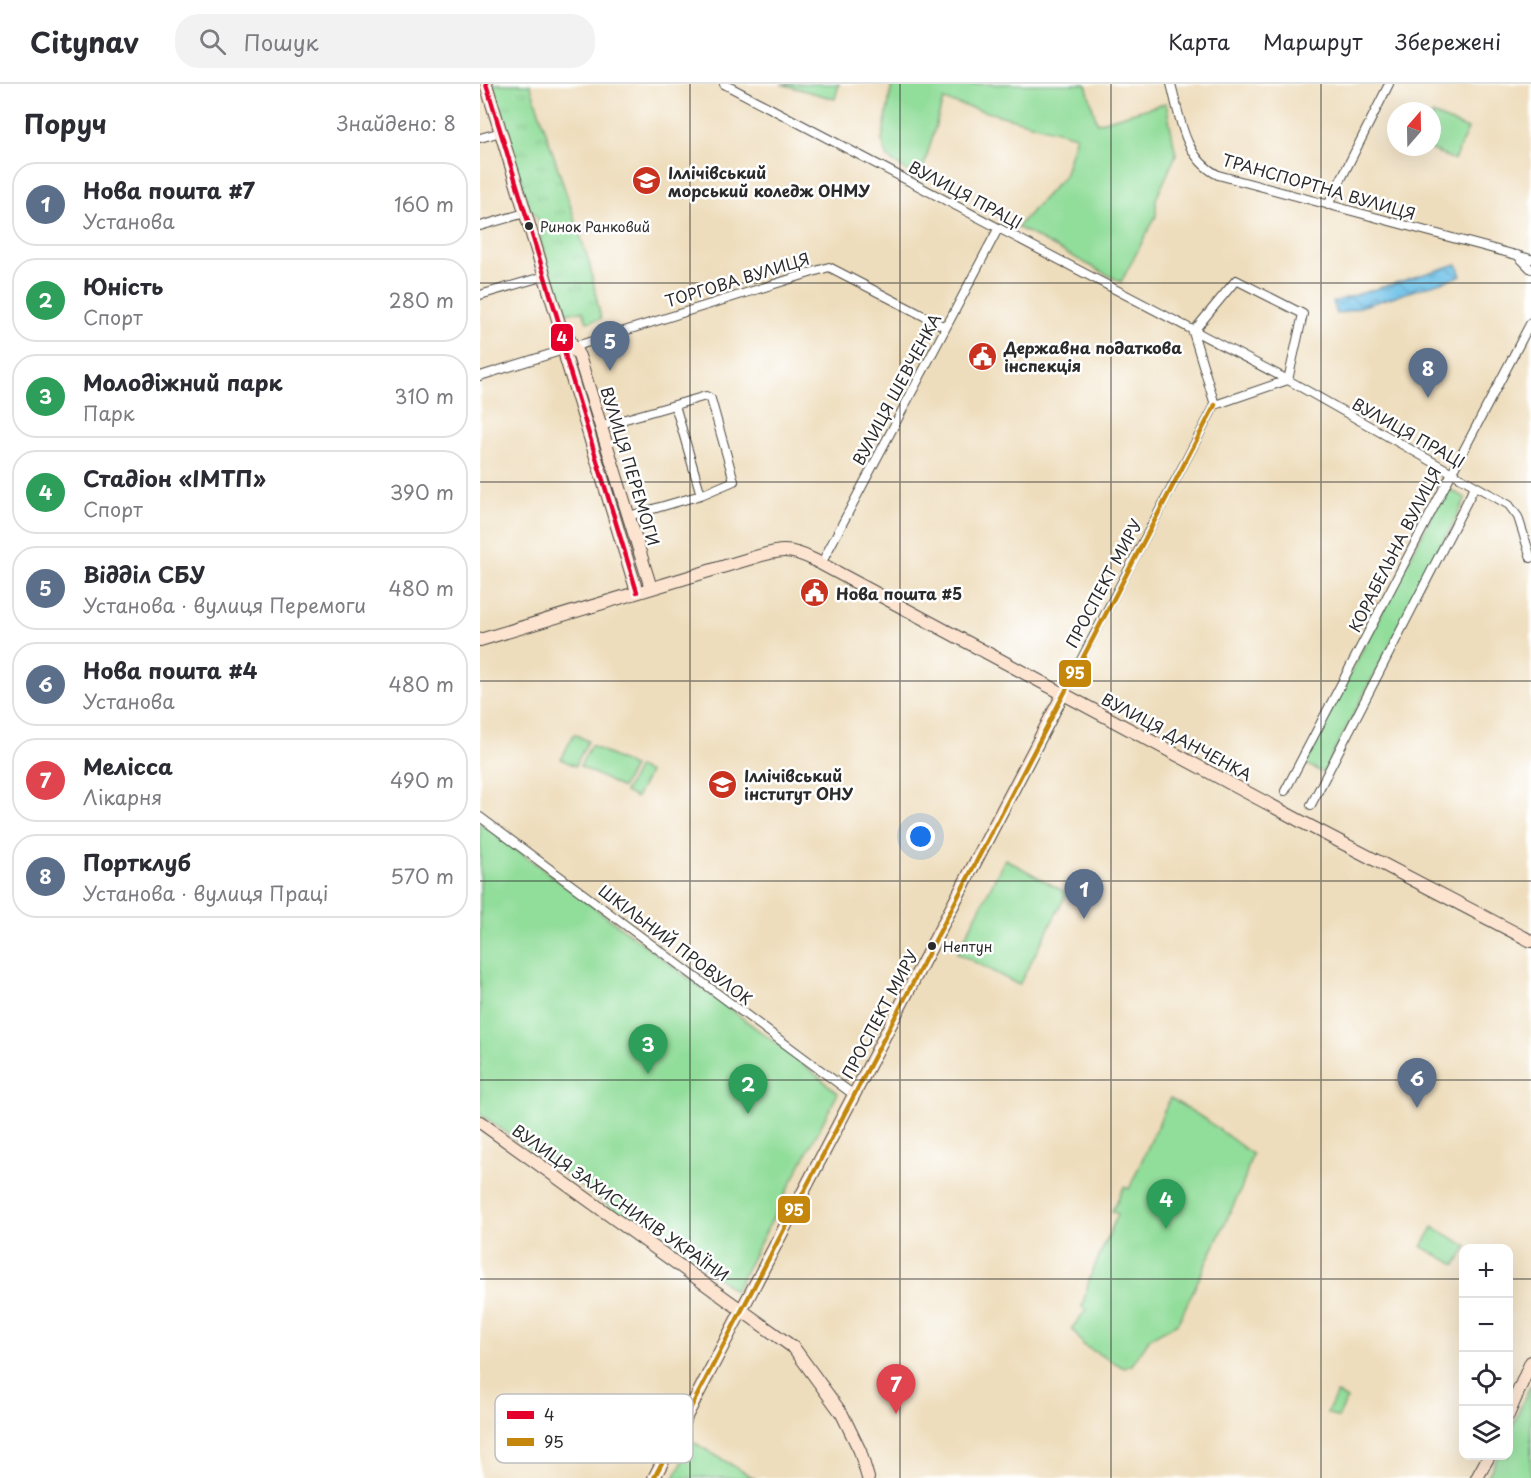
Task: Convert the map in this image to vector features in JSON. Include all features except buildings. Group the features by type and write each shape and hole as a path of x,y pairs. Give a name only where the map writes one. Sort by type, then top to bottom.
{"main road":[{"name":"ВУЛИЦЯ ПЕРЕМОГИ","path":"486,84 559,323 601,426 651,588"},
{"name":"ВУЛИЦЯ ПЕРЕМОГИ","path":"569,347 637,592"},
{"name":"ВУЛИЦЯ ДАНЧЕНКА","path":"480,640 780,550 802,554 1302,822 1531,941"},
{"name":"ПРОСПЕКТ МИРУ","path":"693,1404 1063,694"},
{"name":"ВУЛИЦЯ ЗАХИСНИКІВ УКРАЇНИ","path":"480,1122 743,1309 794,1348 822,1384 852,1432 868,1478"},
{"path":"1513,1406 1531,1362"},
{"path":"1478,1478 1487,1460"},
{"name":"ПРОСПЕКТ МИРУ","path":"654,1478 662,1463"}],"street":[{"name":"ВУЛИЦЯ ПРАЦІ","path":"724,84 1288,380 1475,486 1514,510 1531,558"},
{"name":"ТРАНСПОРТНА ВУЛИЦЯ","path":"1171,84 1188,144 1193,154 1207,170 1531,259"},
{"path":"1328,205 1389,84"},
{"path":"480,138 501,132"},
{"path":"480,226 525,213"},
{"name":"ВУЛИЦЯ ШЕВЧЕНКА","path":"821,564 998,229"},
{"name":"ТРАНСПОРТНА ВУЛИЦЯ","path":"1515,254 1531,269"},
{"name":"ТОРГОВА ВУЛИЦЯ","path":"480,376 829,267 945,327"},
{"path":"480,295 545,276"},
{"path":"1236,280 1303,314 1288,380 1215,405 1193,332 1236,280"},
{"name":"КОРАБЕЛЬНА ВУЛИЦЯ","path":"1285,792 1531,322"},
{"path":"601,426 709,396 735,478 734,482 701,495 629,516"},
{"path":"675,405 701,495"},
{"name":"ПРОСПЕКТ МИРУ","path":"1063,694 1215,405"},
{"path":"1311,806 1475,486"},
{"name":"ШКІЛЬНИЙ ПРОВУЛОК","path":"480,817 854,1095"}],"green space":[{"path":"490,84 530,84 589,262 601,319 587,322 583,311 564,313 540,240 540,224 530,210"},
{"path":"781,84 839,84 835,99"},
{"path":"892,84 1086,84 1097,123 1166,103 1176,155 1156,199 1156,216 1121,282 1017,227 1064,176 1076,136 943,100 920,180 888,158 882,141"},
{"path":"1441,118 1468,129 1454,160 1441,154"},
{"path":"1446,488 1466,498 1323,773 1304,763"},
{"path":"574,734 588,741 575,766 561,759"},
{"path":"591,745 633,767 622,788 580,766"},
{"path":"638,767 649,773 636,798 625,792"},
{"path":"480,822 793,1056 838,1093 735,1291 653,1228 647,1233 480,1114"},
{"path":"1005,859 1067,893 1019,985 957,953"},
{"path":"1170,1098 1205,1119 1252,1154 1242,1187 1178,1323 1150,1338 1132,1365 1124,1368 1084,1346 1072,1328 1086,1310 1082,1307 1090,1277 1118,1214 1112,1211 1124,1187 1129,1189"},
{"path":"1433,1227 1463,1244 1459,1244 1459,1260 1456,1265 1422,1247"},
{"path":"1531,1384 1531,1478 1487,1478 1496,1460 1513,1460 1513,1425"},
{"path":"1337,1393 1347,1399 1338,1418 1327,1413"},
{"path":"693,1442 754,1478 674,1478 682,1463 693,1463"}],"water":[{"path":"1457,264 1461,276 1337,314 1333,302"}],"transit line":[{"name":"4","path":"486,84 559,323 566,359 637,592"},
{"name":"95","path":"693,1403 1215,405"},
{"name":"95","path":"654,1478 662,1463"}],"place":[{"name":"Іллічівський морський коледж ОНМУ","path":"647,181"},
{"name":"Ринок Ранковий","path":"529,226"},
{"name":"Державна податкова інспекція","path":"983,356"},
{"name":"Відділ СБУ","path":"610,371"},
{"name":"Портклуб","path":"1428,398"},
{"name":"Нова пошта #5","path":"815,593"},
{"name":"Іллічівський інститут ОНУ","path":"723,784"},
{"name":"Нова пошта #7","path":"1084,919"},
{"name":"Нептун","path":"932,946"},
{"name":"Молодіжний парк","path":"648,1074"},
{"name":"Нова пошта #4","path":"1417,1108"},
{"name":"Юність","path":"748,1114"},
{"name":"Стадіон «ІМТП»","path":"1166,1229"},
{"name":"Мелісса","path":"896,1414"}]}
